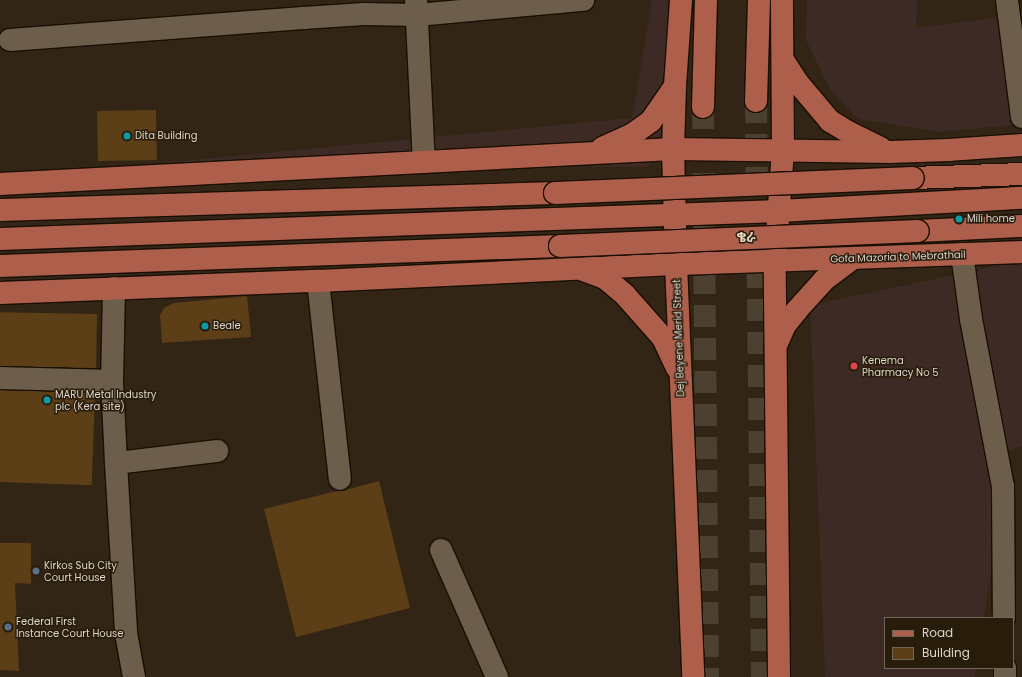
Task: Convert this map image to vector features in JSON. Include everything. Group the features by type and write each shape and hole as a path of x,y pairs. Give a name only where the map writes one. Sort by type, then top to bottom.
{"main road":[{"name":"Dej Beyene Merid Street","path":"681,0 675,86 673,149 680,374 693,677"},
{"path":"703,107 706,0"},
{"path":"756,101 759,0"},
{"path":"779,677 775,262 784,150 782,0"},
{"path":"783,60 798,83 830,121 850,133 890,152"},
{"path":"589,153 633,134 651,121 675,86"},
{"path":"0,184 673,149 890,152 1022,145"},
{"path":"0,210 555,193 1022,174"},
{"path":"0,239 779,211 1022,198"},
{"path":"0,266 560,246 1022,226"},
{"name":"Gofa Mazoria to Mebrathail","path":"0,293 318,281 676,264 775,262 1022,252"},
{"path":"776,346 785,325 797,310 824,280 852,258"},
{"path":"578,268 604,278 626,295 663,338 680,374"}],"street":[{"path":"10,40 364,14 416,7 583,0"},
{"path":"1007,0 1022,118"},
{"path":"416,7 424,162"},
{"path":"962,254 971,319 1003,486 1013,571 1004,617"},
{"path":"318,281 340,480"},
{"path":"114,288 112,381 116,463 126,633 134,677"},
{"path":"0,378 112,381"},
{"path":"116,463 217,451"},
{"path":"441,550 497,677"}],"shaded area":[{"path":"652,0 689,0 684,117 648,167 161,163 632,118"},
{"path":"807,0 917,0 916,28 1022,14 1022,124 939,132 858,119 831,91 806,40"},
{"path":"1022,261 1022,446 1009,450 984,617 884,617 884,669 976,669 975,677 825,677 810,305"}],"building":[{"name":"Dita Building","path":"156,110 157,160 98,161 97,111"},
{"name":"Beale","path":"247,296 251,337 162,343 160,315 164,308 174,303"},
{"path":"0,312 97,314 96,368 0,366"},
{"path":"0,390 95,393 92,485 0,482"},
{"path":"379,481 410,608 296,637 264,509"},
{"name":"Federal First Instance Court House","path":"0,543 31,543 31,584 15,583 19,671 0,670"}],"tunnel":[{"path":"756,101 762,677"},
{"path":"703,107 708,677"}],"place":[{"name":"Dita Building","path":"127,136"},
{"name":"Mili home","path":"959,219"},
{"name":"Beale","path":"205,326"},
{"name":"Kenema Pharmacy No 5","path":"854,366"},
{"name":"MARU Metal Industry plc (Kera site)","path":"47,400"},
{"name":"Kirkos Sub City Court House","path":"36,571"},
{"name":"Federal First Instance Court House","path":"8,627"}],"district":[{"name":"ቄራ","path":"746,237"}]}
